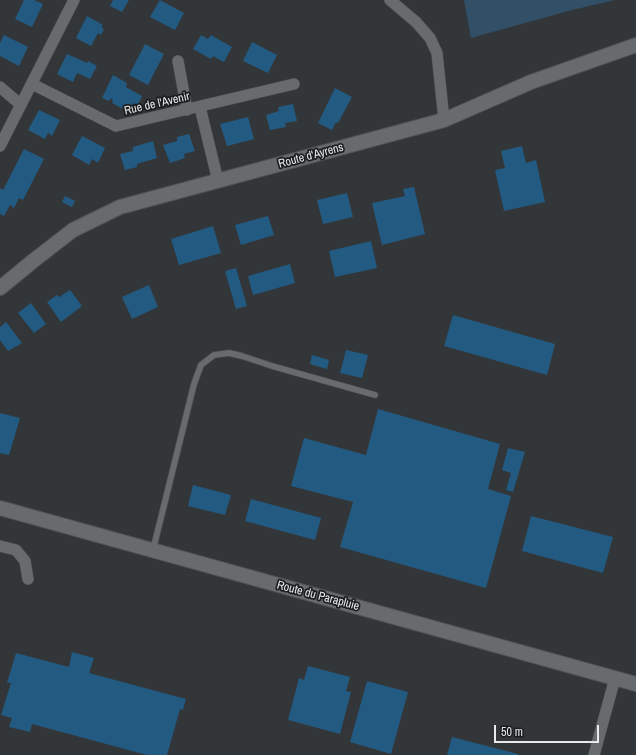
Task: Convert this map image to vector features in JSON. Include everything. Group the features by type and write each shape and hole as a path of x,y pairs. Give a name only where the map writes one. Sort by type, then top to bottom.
{"street":[{"path":"0,146 74,0"},
{"path":"390,0 416,22 430,38 437,53 444,120"},
{"name":"Route d'Ayrens","path":"0,288 33,260 73,230 120,207 444,120 531,82 636,46"},
{"path":"178,61 187,110"},
{"name":"Rue de l'Avenir","path":"32,84 116,126 294,84"},
{"path":"0,87 21,106"},
{"path":"200,107 218,181"},
{"name":"Route du Parapluie","path":"0,508 636,684"},
{"path":"0,546 16,550 25,561 28,579"},
{"path":"594,755 615,678"}],"lane":[{"path":"153,550 194,384 201,365 214,355 229,353 242,356 272,366 375,394"}],"shaded area":[{"path":"464,0 615,0 572,10 471,38"}],"building":[{"path":"24,0 34,0 43,4 32,27 15,19"},
{"path":"113,0 129,0 122,12 110,6"},
{"path":"160,0 184,13 175,30 150,17"},
{"path":"87,16 103,25 101,27 104,29 101,35 98,33 91,46 76,38"},
{"path":"4,35 28,47 19,66 0,56 0,43"},
{"path":"201,35 208,39 211,35 232,47 224,62 213,56 211,59 193,49"},
{"path":"252,42 277,55 268,73 243,61"},
{"path":"145,44 164,54 148,85 129,75"},
{"path":"67,54 87,63 88,61 97,66 90,79 77,73 73,82 57,74"},
{"path":"113,75 127,83 126,87 142,96 138,105 134,103 132,106 128,104 125,110 112,103 113,100 111,98 109,101 102,98"},
{"path":"335,88 352,97 338,123 336,122 332,130 318,123"},
{"path":"293,104 297,121 285,123 286,127 270,130 266,115 279,111 278,107"},
{"path":"39,110 60,120 52,136 48,133 45,139 28,130"},
{"path":"248,117 254,139 227,146 220,124"},
{"path":"189,134 195,151 184,154 185,158 170,163 163,145 177,141 177,137"},
{"path":"82,136 105,148 98,163 92,159 89,165 72,155"},
{"path":"153,141 157,158 137,164 137,167 125,170 120,154 133,151 133,147"},
{"path":"522,146 526,163 536,160 545,202 504,211 495,170 505,168 501,151"},
{"path":"24,149 44,159 23,200 19,198 14,208 10,205 4,216 0,214 0,188 3,190"},
{"path":"414,187 425,234 382,245 372,203 405,196 403,189"},
{"path":"347,193 353,217 323,224 317,200"},
{"path":"65,196 75,201 72,207 62,202"},
{"path":"268,216 274,235 241,245 235,225"},
{"path":"213,226 221,253 179,265 171,239"},
{"path":"371,241 377,268 335,277 329,251"},
{"path":"290,264 295,283 253,295 248,276"},
{"path":"236,268 247,306 236,309 225,271"},
{"path":"149,285 158,307 132,319 122,297"},
{"path":"70,290 82,306 61,322 47,302 57,295 59,297"},
{"path":"31,303 46,324 34,333 18,313"},
{"path":"453,315 555,344 547,375 444,346"},
{"path":"6,322 22,343 8,351 0,340 0,327"},
{"path":"346,350 368,355 362,378 340,373"},
{"path":"312,355 329,360 327,369 310,364"},
{"path":"378,409 500,444 488,489 511,496 486,588 340,547 353,502 291,486 304,438 366,455"},
{"path":"0,413 20,418 9,455 0,453"},
{"path":"508,448 525,452 513,492 506,490 511,473 502,470"},
{"path":"193,485 231,495 225,515 188,506"},
{"path":"251,499 321,518 315,540 245,521"},
{"path":"531,516 613,537 603,573 522,551"},
{"path":"72,652 94,658 89,673 186,699 183,710 180,709 167,755 147,755 32,724 30,732 9,727 12,718 1,715 11,683 7,683 16,653 69,667"},
{"path":"308,666 350,677 346,691 351,692 340,734 288,720 299,678 304,680"},
{"path":"367,681 408,692 391,754 350,742"},
{"path":"452,737 518,754 518,755 447,755"}]}
